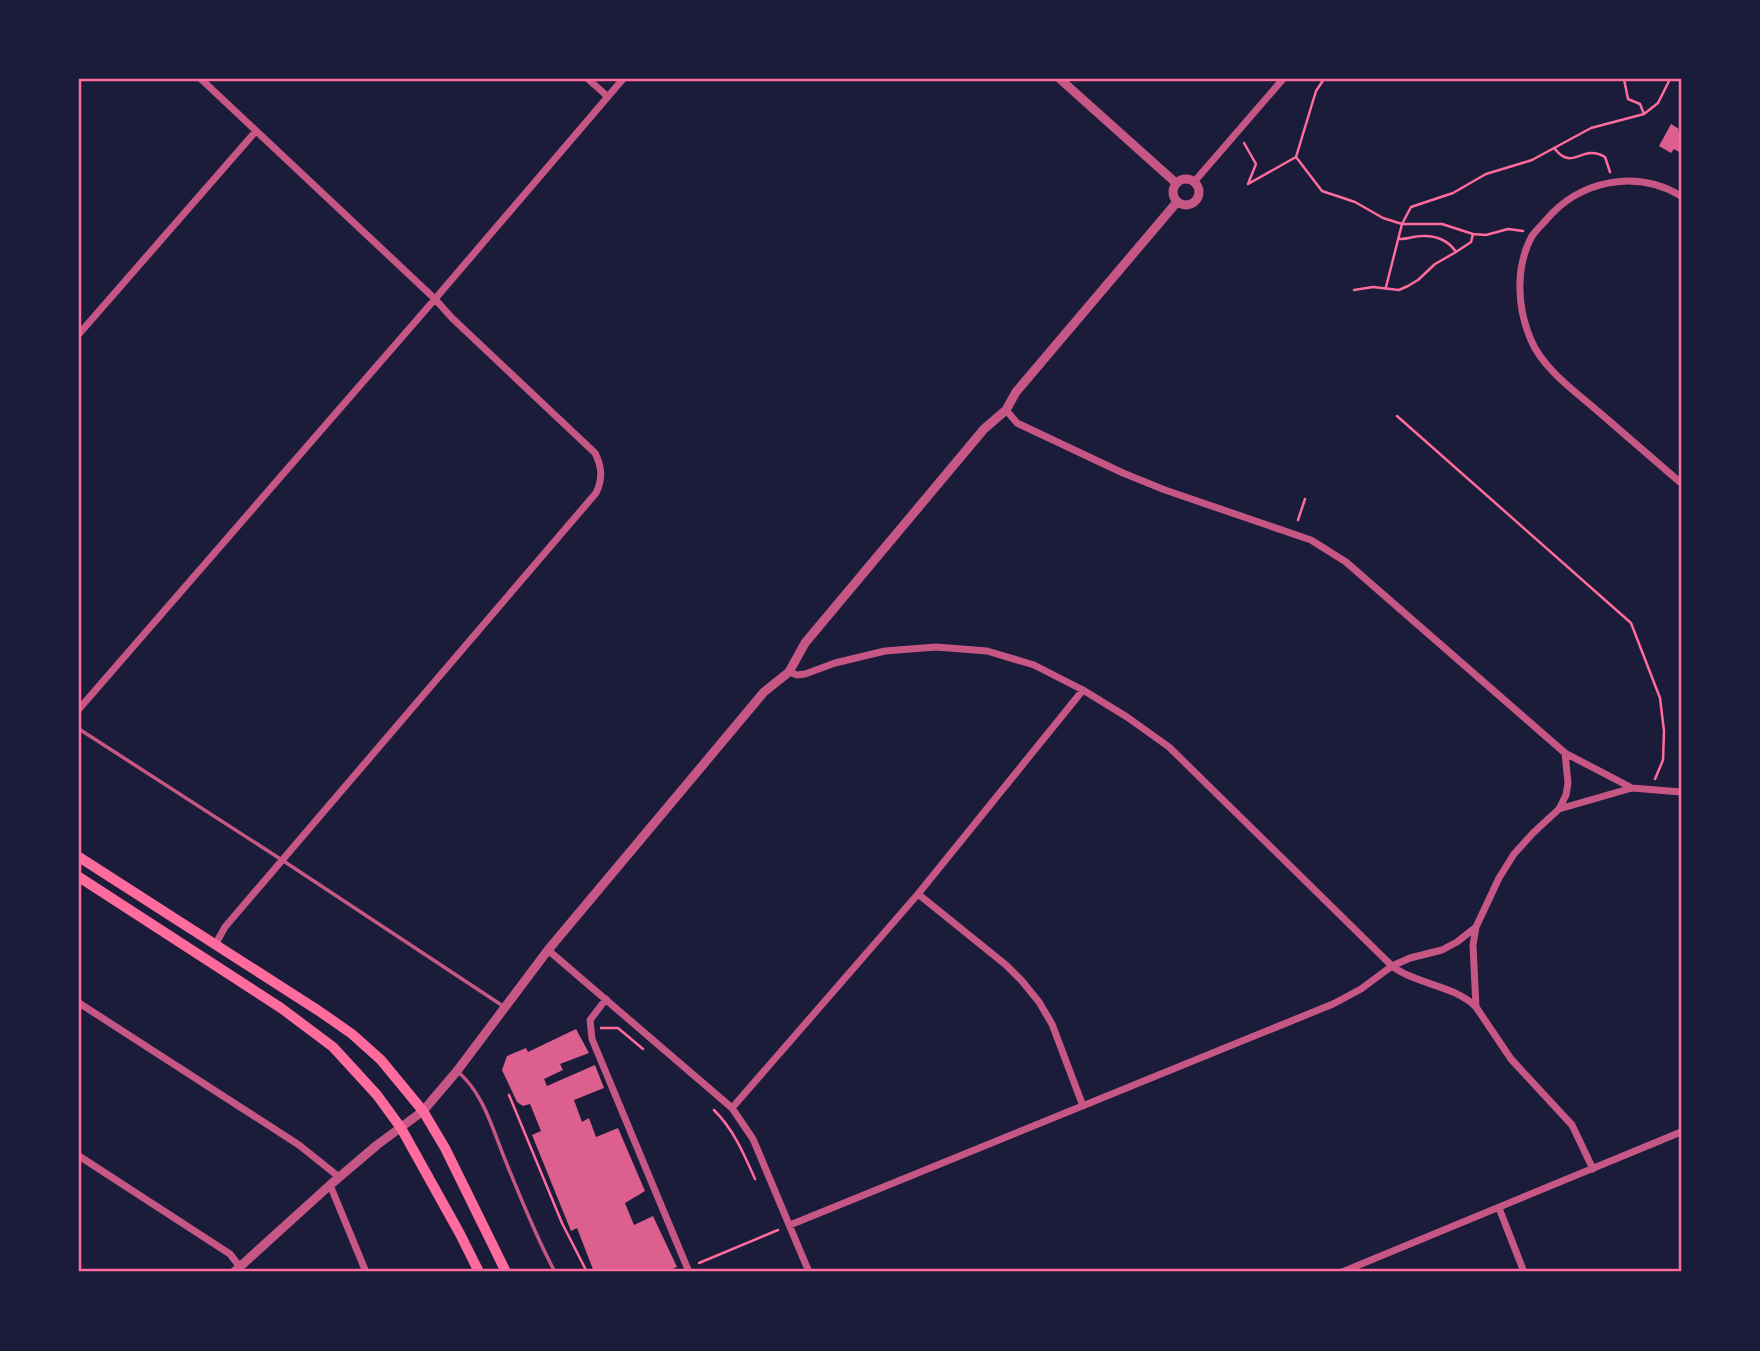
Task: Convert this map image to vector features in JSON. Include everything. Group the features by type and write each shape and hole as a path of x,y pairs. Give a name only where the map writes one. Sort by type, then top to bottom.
{"highway":[{"path":"79,857 319,1011 352,1034 381,1060 423,1111 445,1147 506,1272"},
{"path":"79,877 281,1008 325,1041 355,1070 401,1128 479,1272"}],"street":[{"path":"201,79 594,453 601,473 601,484 596,493 225,927 215,945"},
{"path":"589,79 607,96"},
{"path":"79,709 622,79"},
{"path":"1060,79 1176,183"},
{"path":"1194,182 1283,79"},
{"path":"79,334 256,131"},
{"path":"1186,179 1194,182 1198,188 1197,198 1193,203 1187,205 1177,202 1173,195 1176,183 1186,179"},
{"path":"1681,196 1646,182 1613,181 1579,192 1555,209 1533,235 1525,254 1519,282 1522,316 1532,343 1552,371 1681,483"},
{"path":"79,1156 230,1254 237,1269 339,1177 423,1111 457,1071 548,950 764,692 789,672 805,643 985,429 1006,410 1016,392 1177,202"},
{"path":"1006,410 1017,423 1122,473 1311,540 1346,562 1564,753 1632,788"},
{"path":"789,672 805,674 835,663 886,651 936,647 987,651 1034,665 1127,717 1169,747 1392,965 1408,976 1459,995 1476,1007 1511,1059 1572,1125 1593,1169"},
{"path":"732,1108 918,894 1083,691"},
{"path":"1476,1007 1472,945 1476,927 1499,878 1514,854 1559,810 1568,783 1564,753"},
{"path":"1559,810 1632,788 1681,792"},
{"path":"918,894 1006,965 1039,1002 1052,1024 1083,1106"},
{"path":"790,1225 1341,1000 1361,989 1392,965 1442,950 1476,927"},
{"path":"548,950 732,1108 753,1139 809,1272"},
{"path":"606,999 590,1020 592,1039 689,1272"},
{"path":"79,1003 299,1146 339,1177"},
{"path":"1342,1272 1681,1132"},
{"path":"330,1185 366,1272"},
{"path":"1499,1208 1524,1272"}],"lane":[{"path":"79,729 505,1007"},
{"path":"457,1071 468,1081 479,1098 538,1239 555,1272"}],"path":[{"path":"1238,132 1256,164 1248,184 1296,157 1316,90 1324,79"},
{"path":"1624,79 1628,99 1640,104 1644,114"},
{"path":"1386,287 1402,224 1411,207 1453,192 1486,174 1532,160 1591,128 1644,114 1658,103 1670,79"},
{"path":"1555,149 1561,156 1570,159 1598,152 1605,157 1613,181"},
{"path":"1296,157 1322,191 1355,202 1383,218 1402,224 1442,224 1473,234 1486,235 1508,229 1533,235"},
{"path":"1354,290 1386,287 1399,290 1408,286 1435,264 1471,242 1473,234"},
{"path":"1398,239 1412,239 1421,235 1442,239 1451,244 1457,252"},
{"path":"1397,416 1631,623 1660,698 1664,731 1663,760 1651,789"},
{"path":"1298,520 1305,499"},
{"path":"601,1028 618,1028 647,1053"},
{"path":"509,1096 562,1223 587,1272"},
{"path":"706,1102 726,1122 757,1182"},
{"path":"699,1263 778,1230"}],"building":[{"path":"1671,124 1681,133 1681,153 1674,149 1671,153 1659,146"},
{"path":"576,1029 589,1053 560,1064 563,1070 544,1079 547,1086 595,1065 604,1088 574,1100 582,1122 589,1118 596,1137 618,1128 645,1191 625,1203 634,1225 653,1216 677,1267 665,1272 594,1272 577,1228 571,1231 532,1135 541,1131 530,1104 523,1106 517,1102 502,1070 507,1056 526,1048 528,1052"}]}
